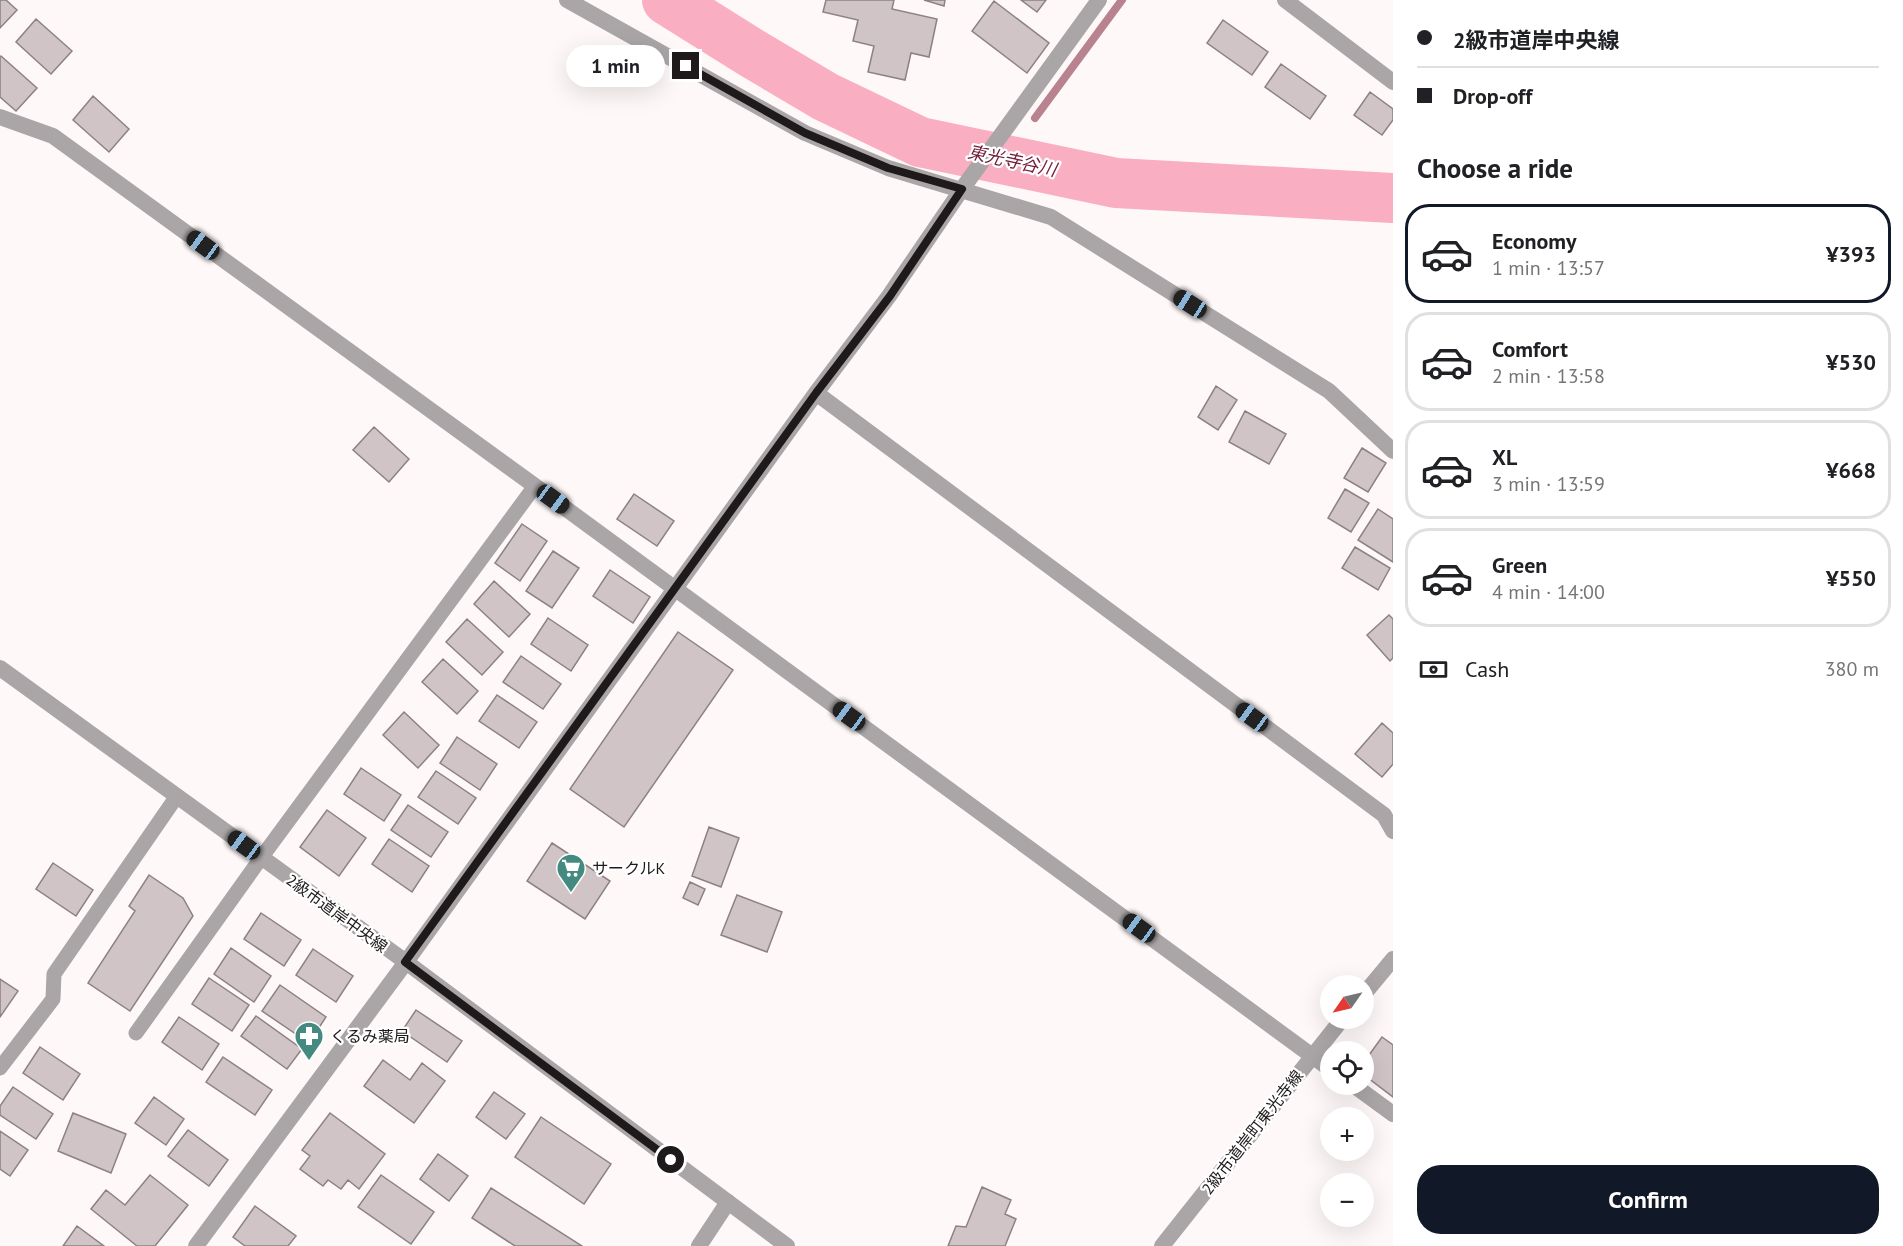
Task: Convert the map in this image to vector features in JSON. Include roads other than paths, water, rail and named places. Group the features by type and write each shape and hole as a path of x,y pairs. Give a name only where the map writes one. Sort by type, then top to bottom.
{"street":[{"path":"567,0 805,133 888,168 966,185 1051,217 1329,391 1393,451"},
{"path":"196,1246 405,962 816,393 890,296 966,185 1099,0"},
{"path":"1285,0 1393,82"},
{"path":"0,117 53,136 1320,1062"},
{"path":"816,393 1384,815 1393,831"},
{"name":"2級市道岸中央線","path":"0,668 405,962 787,1246"},
{"path":"1374,982 1393,959"},
{"name":"2級市道岸町東光寺線","path":"1162,1246 1334,1029"},
{"path":"1367,1095 1393,1114"},
{"path":"699,1246 728,1203"}],"lane":[{"path":"136,1033 261,858 535,486"},
{"path":"0,1068 52,999 54,974 177,796"}],"waterway":[{"name":"東光寺谷川","path":"667,0 826,97 920,142 1116,183 1393,198"},
{"path":"1035,118 1122,0"}],"place":[{"name":"サークルK","path":"571,894"},
{"name":"くるみ薬局","path":"309,1062"}]}
